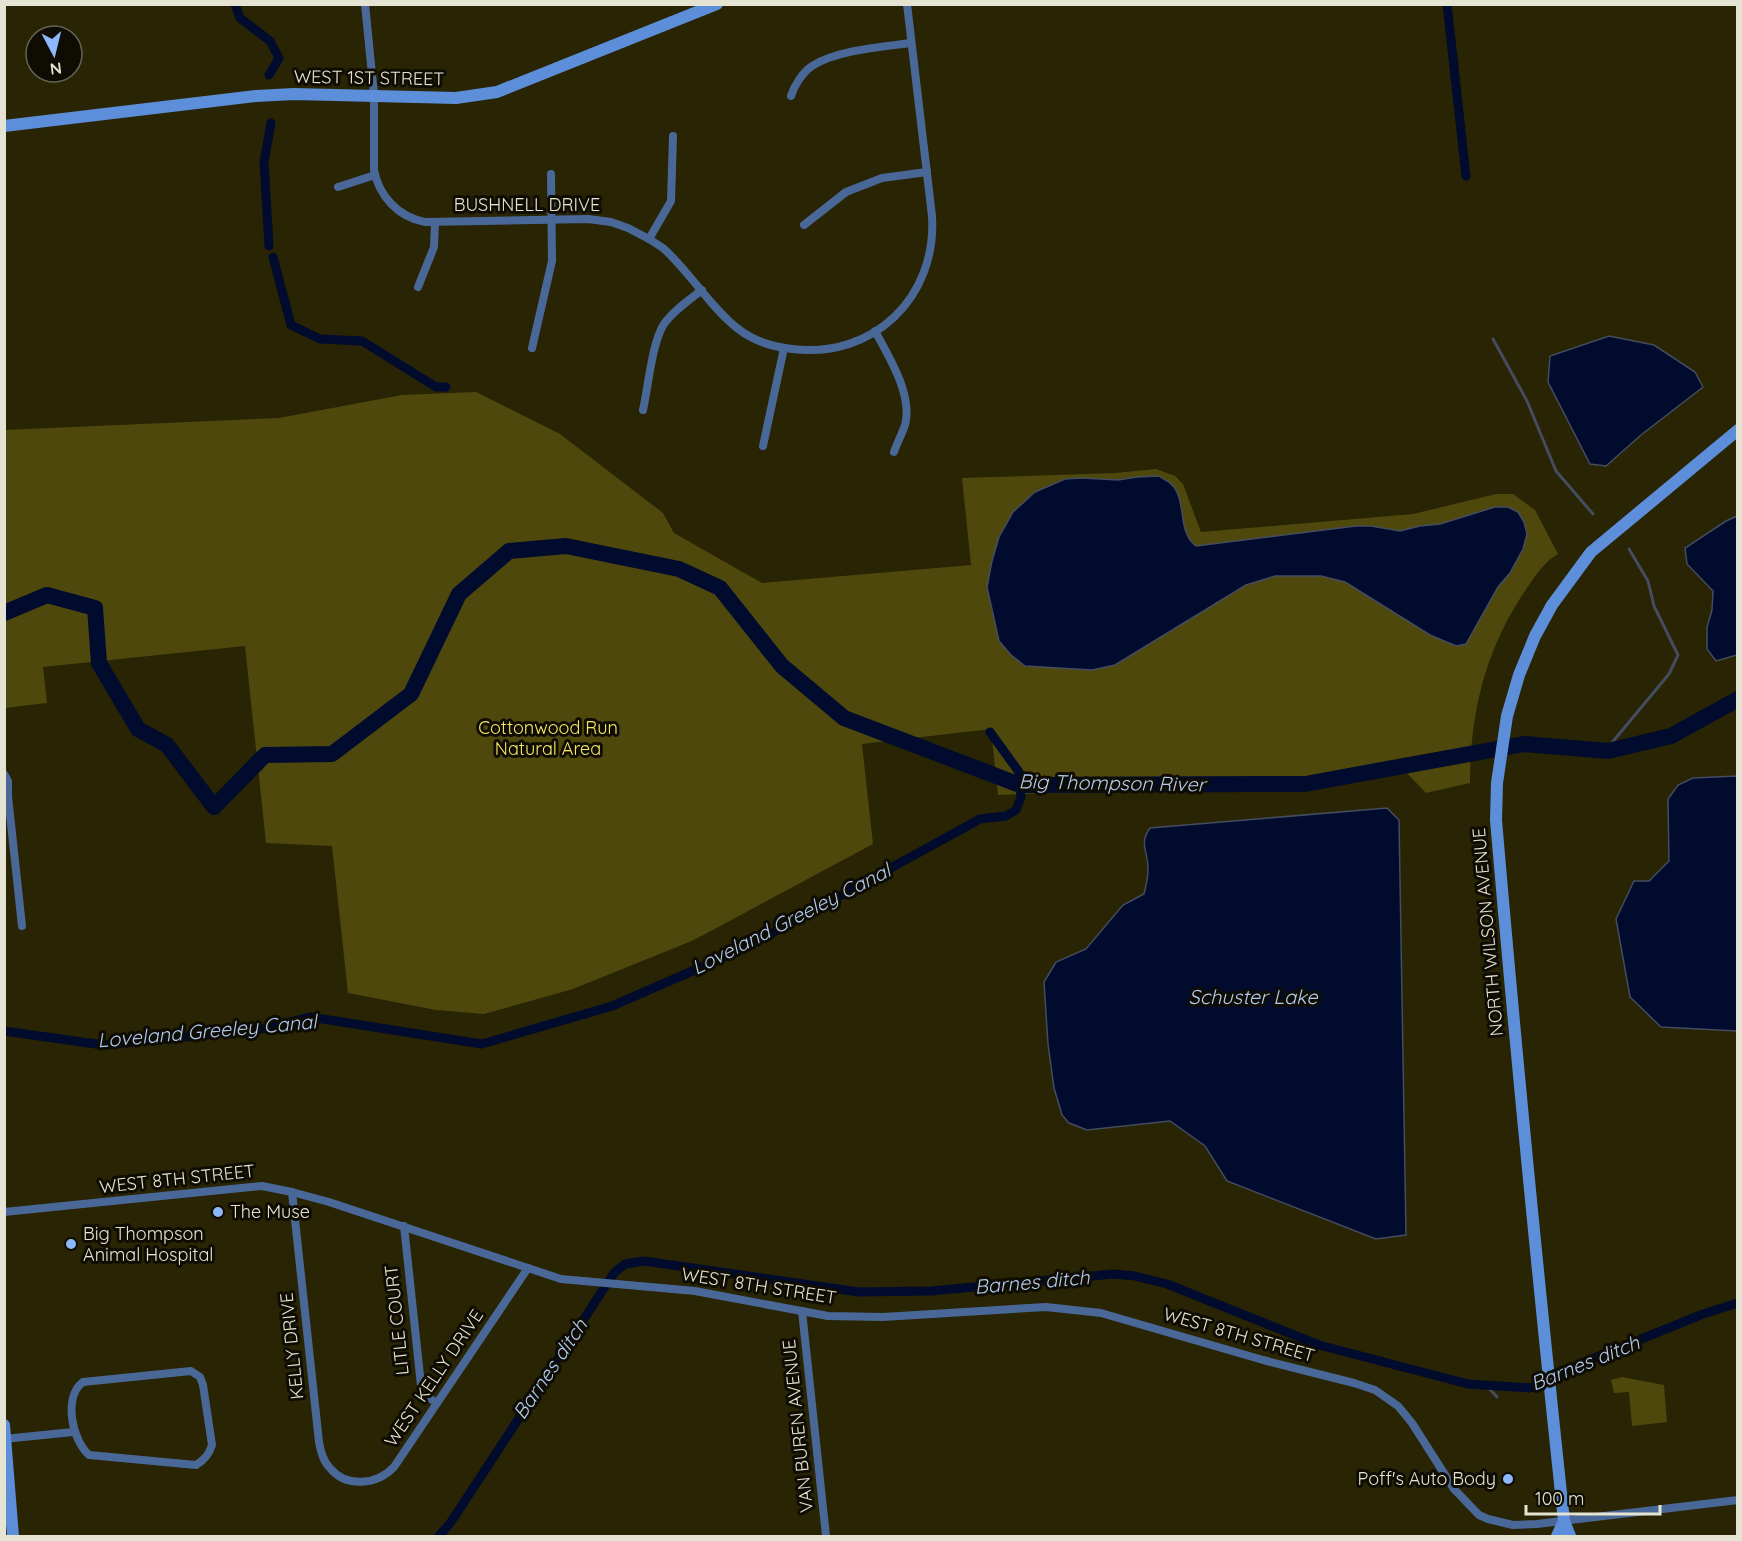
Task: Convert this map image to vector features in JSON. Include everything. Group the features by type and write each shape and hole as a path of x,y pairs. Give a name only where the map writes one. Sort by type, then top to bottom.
{"main road":[{"name":"WEST 1ST STREET","path":"4,126 256,96 294,94 456,98 497,92 717,4"},
{"name":"NORTH WILSON AVENUE","path":"1570,1536 1564,1521 1547,1361 1516,1059 1496,820 1497,783 1507,716 1519,675 1535,636 1552,605 1591,552 1737,430"},
{"path":"4,1425 13,1536"},
{"path":"1557,1536 1564,1521"}],"street":[{"name":"BUSHNELL DRIVE","path":"364,4 374,96 375,175 386,198 397,209 418,220 435,222 551,219 588,219 611,222 649,239 670,255 738,329 784,348 813,351 852,343 891,320 910,299 923,276 929,258 932,227 907,4"},
{"path":"791,96 795,86 811,67 861,50 911,43"},
{"path":"649,239 671,201 673,136"},
{"path":"804,225 836,198 853,189 882,178 927,172"},
{"path":"532,348 552,261 551,174"},
{"path":"338,187 375,175"},
{"path":"418,287 434,247 435,222"},
{"path":"644,410 657,338 663,326 702,290"},
{"path":"875,331 894,364 905,406 905,424 894,452"},
{"path":"763,446 784,348"},
{"path":"4,774 8,781 6,796 9,858 22,926"},
{"name":"WEST 8TH STREET","path":"4,1212 262,1186 292,1192 404,1226 561,1279 695,1291 828,1316 883,1317 1046,1307 1101,1313 1375,1390 1393,1401 1402,1411 1454,1489 1479,1515 1488,1519 1513,1525 1737,1500"},
{"name":"KELLY DRIVE","path":"292,1192 319,1442 322,1456 328,1467 341,1478 352,1481"},
{"name":"LITLE COURT","path":"404,1226 421,1385 423,1394 437,1403"},
{"name":"WEST KELLY DRIVE","path":"352,1481 370,1481 390,1471 528,1268"},
{"name":"VAN BUREN AVENUE","path":"802,1311 826,1536"},
{"path":"191,1371 200,1377 203,1385 212,1445 204,1460 196,1465 89,1455 81,1448 74,1432 72,1396 83,1382 191,1371"},
{"path":"5,1439 74,1432"}],"green space":[{"name":"Cottonwood Run Natural Area","path":"476,392 560,434 663,513 674,533 762,583 971,565 962,478 1115,473 1156,469 1175,476 1183,484 1201,532 1413,514 1496,494 1513,494 1535,510 1558,554 1545,565 1527,588 1501,633 1491,657 1477,706 1470,783 1426,793 1400,766 1310,786 1210,787 998,795 991,729 862,744 873,844 694,940 573,989 484,1014 436,1010 348,993 332,846 266,843 245,646 43,667 47,703 5,708 4,430 279,418 402,395"},
{"path":"1622,1377 1664,1385 1667,1422 1632,1426 1629,1392 1614,1393 1611,1380"}],"water":[{"path":"1609,336 1654,345 1695,372 1703,387 1641,435 1606,466 1590,464 1548,382 1550,356"},
{"path":"1159,476 1170,483 1176,491 1186,532 1196,546 1356,526 1400,531 1440,524 1495,507 1508,507 1518,512 1527,534 1523,549 1510,573 1498,587 1466,644 1456,646 1430,635 1345,582 1321,576 1275,576 1246,585 1115,665 1092,670 1025,666 999,641 987,587 999,537 1013,512 1035,492 1065,479 1118,480"},
{"path":"1737,516 1737,655 1716,661 1707,649 1707,627 1712,610 1713,591 1687,564 1685,548"},
{"path":"1737,776 1737,1031 1661,1027 1630,997 1616,919 1634,881 1649,881 1669,861 1668,799 1678,785 1693,778"},
{"name":"Schuster Lake","path":"1387,808 1399,820 1406,1235 1376,1239 1227,1181 1205,1146 1170,1121 1087,1130 1069,1123 1062,1115 1054,1088 1048,1044 1044,982 1056,962 1086,949 1123,905 1144,894 1148,864 1144,844 1150,828"}],"waterway":[{"path":"235,4 240,18 270,41 279,58 269,75"},
{"path":"1447,4 1466,176"},
{"path":"269,246 264,162 271,123"},
{"path":"273,257 291,325 320,339 362,341 436,387 446,387"},
{"path":"1493,339 1527,401 1556,471 1593,514"},
{"name":"Big Thompson River","path":"4,613 47,595 95,608 99,663 138,729 167,745 214,807 265,755 332,754 411,694 459,594 509,551 566,546 679,569 720,588 782,666 844,718 1020,785 1305,784 1524,744 1608,751 1671,736 1738,699"},
{"path":"1605,751 1669,674 1678,655 1654,606 1648,581 1629,549"},
{"name":"Loveland Greeley Canal","path":"4,1031 103,1045 257,1030 310,1017 482,1044 612,1006 743,949 980,819 1006,816 1016,810 1021,797 1019,772 990,732"},
{"name":"Barnes ditch","path":"439,1536 451,1522 614,1273 625,1264 644,1261 859,1292 931,1291 1114,1274 1135,1276 1167,1284 1319,1345 1468,1384 1530,1388 1582,1363 1703,1314 1738,1303"},
{"path":"1487,1386 1497,1397"}],"place":[{"name":"The Muse","path":"218,1212"},
{"name":"Big Thompson Animal Hospital","path":"71,1244"},
{"name":"Poff's Auto Body","path":"1508,1479"}]}
